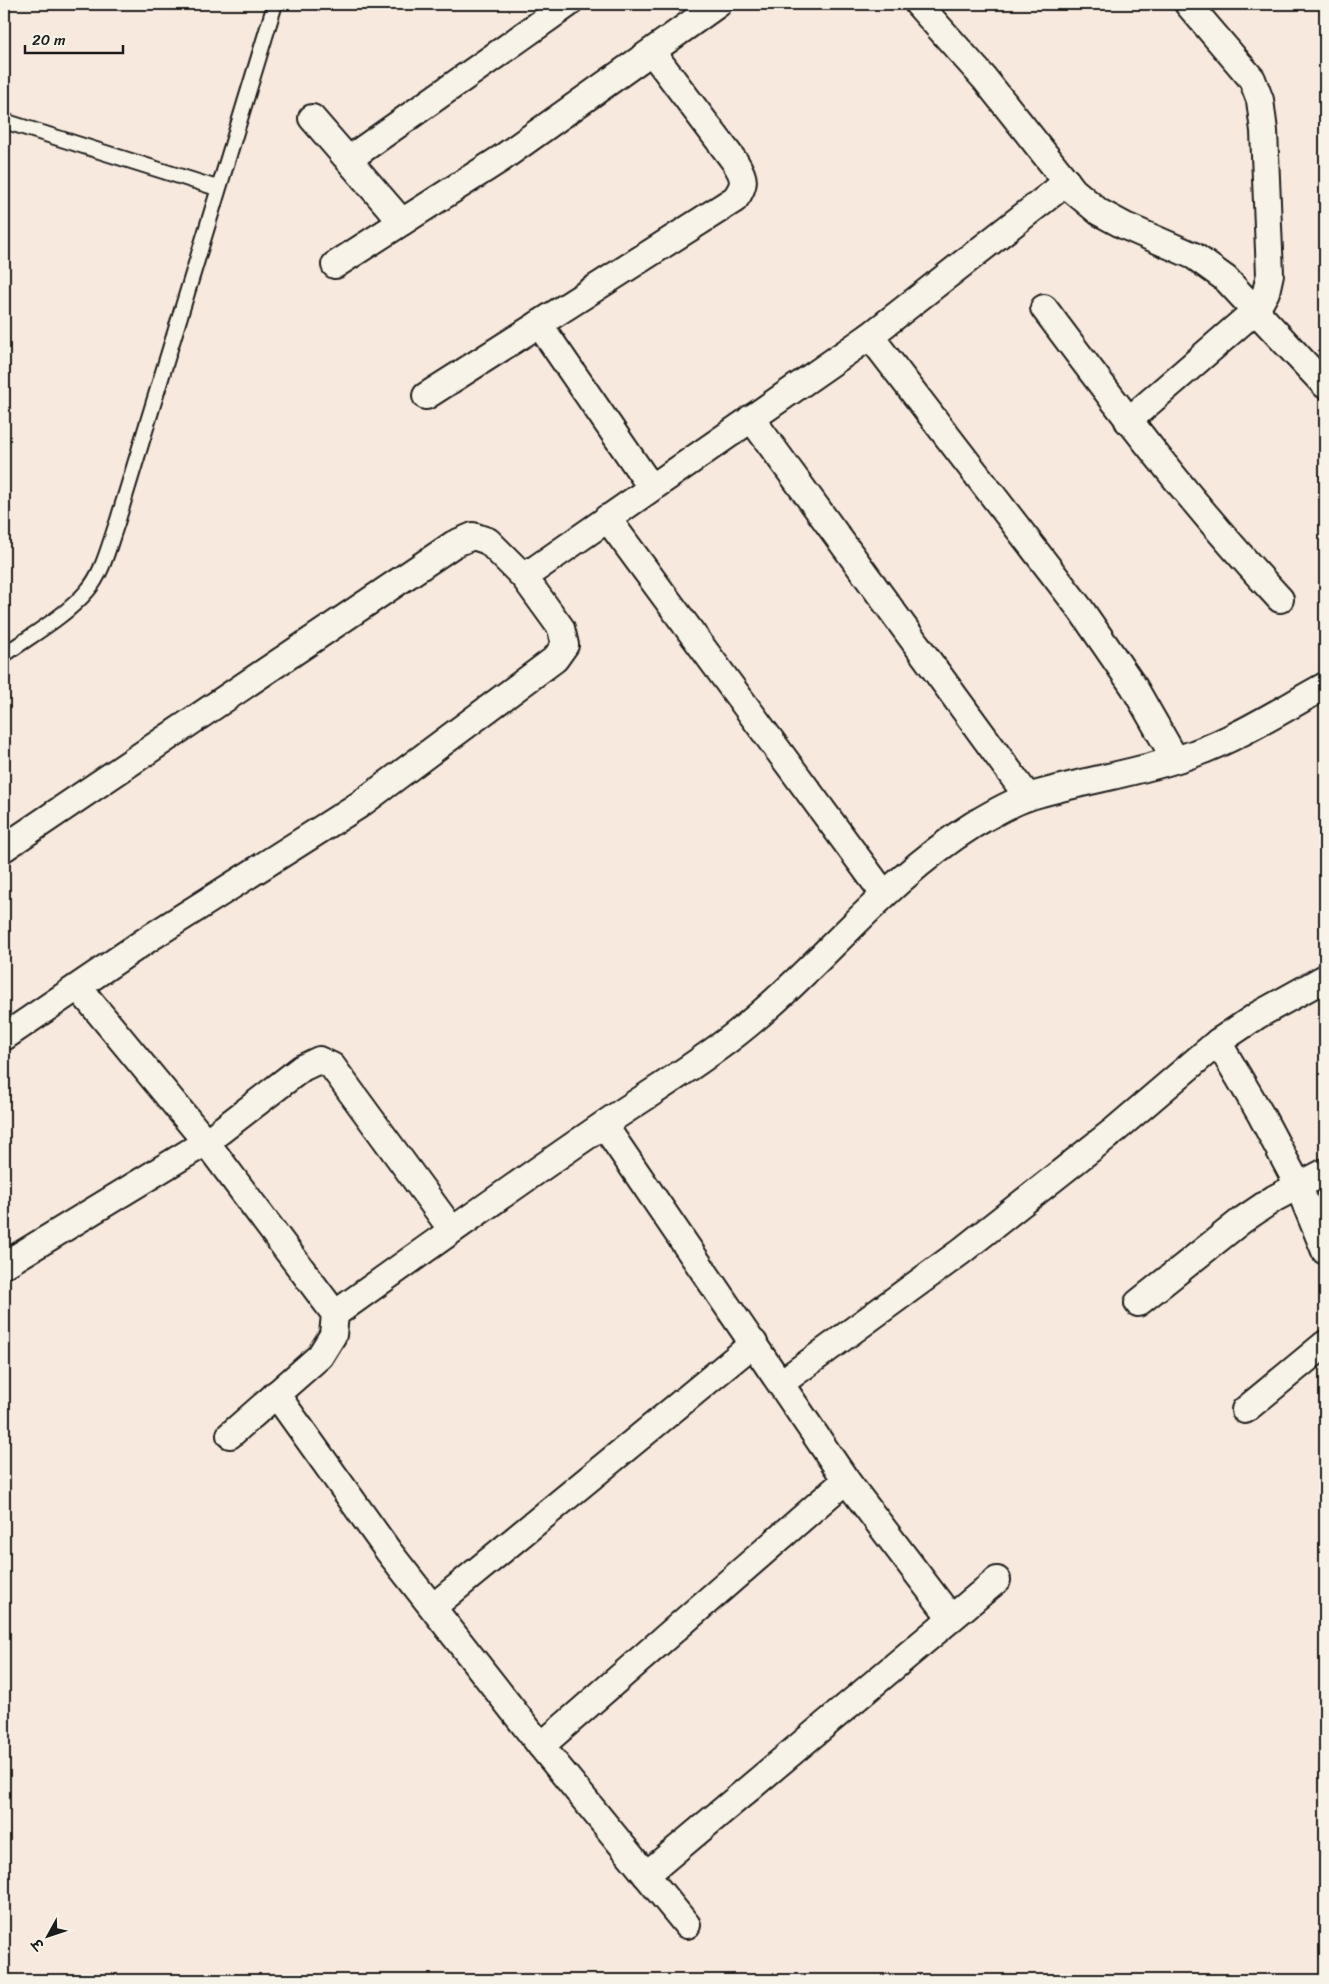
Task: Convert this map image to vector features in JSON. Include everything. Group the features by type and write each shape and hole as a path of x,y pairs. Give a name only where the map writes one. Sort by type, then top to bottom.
{"street":[{"path":"349,159 568,4"},
{"path":"336,265 502,158 718,4"},
{"path":"918,4 984,78 1067,182 1099,212 1125,226 1194,256 1226,279 1325,386"},
{"path":"1128,421 1256,310 1266,292 1270,274 1264,130 1260,100 1252,79 1188,4"},
{"path":"426,396 735,199 743,188 743,175 736,162 652,52"},
{"path":"312,118 402,222"},
{"path":"524,577 606,518 870,336 1067,182"},
{"path":"1044,308 1128,421 1232,548 1280,599"},
{"path":"539,324 651,487"},
{"path":"870,336 1081,610 1134,687 1176,759"},
{"path":"750,418 1028,797"},
{"path":"606,518 884,894"},
{"path":"4,848 454,544 473,536 488,541 524,577 561,628 565,645 555,659 359,805 151,937 4,1037"},
{"path":"335,1314 452,1230 735,1035 781,996 884,894 923,861 973,826 1028,797 1194,754 1257,724 1325,686"},
{"path":"781,1383 975,1240 1116,1129 1218,1042 1258,1015 1325,978"},
{"path":"78,986 206,1142 335,1314 333,1335 320,1356 230,1435"},
{"path":"1218,1042 1261,1115 1298,1186 1325,1251"},
{"path":"4,1265 206,1142 302,1068 319,1060 332,1066 452,1230"},
{"path":"604,1125 846,1480 951,1618"},
{"path":"1138,1303 1241,1221 1275,1198 1325,1172"},
{"path":"433,1607 754,1343"},
{"path":"1245,1410 1325,1344"},
{"path":"276,1394 389,1552 541,1746 687,1925"},
{"path":"541,1746 846,1480"},
{"path":"646,1875 997,1580"}],"lane":[{"path":"4,655 72,606 88,590 100,568 117,523 274,4"},
{"path":"4,121 217,188"}]}
